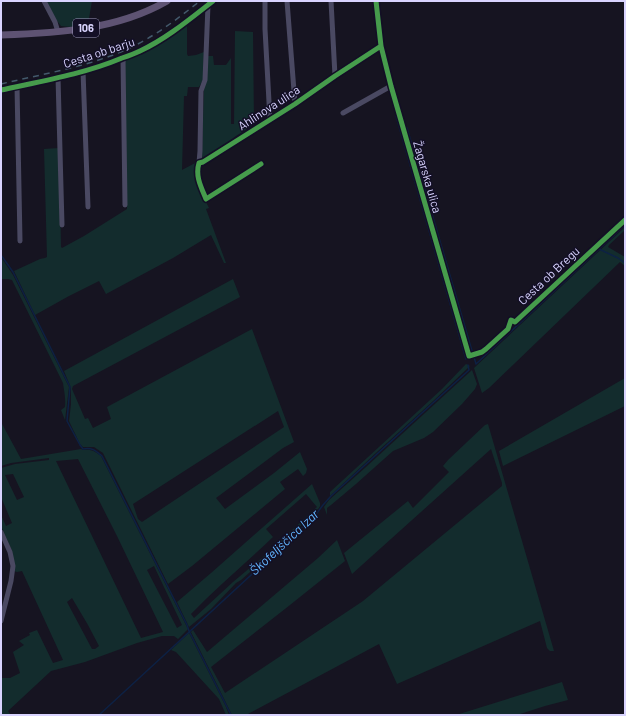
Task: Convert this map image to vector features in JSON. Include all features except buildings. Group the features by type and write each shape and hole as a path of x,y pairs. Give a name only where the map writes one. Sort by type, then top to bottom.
{"main road":[{"name":"106","path":"1,35 58,32 105,25 148,11 167,1"}],"street":[{"path":"44,1 55,22 58,32"},
{"name":"Cesta ob barju","path":"1,90 83,71 140,51 186,22 213,1"},
{"path":"265,1 270,120"},
{"path":"287,1 295,104"},
{"path":"331,1 335,76"},
{"name":"Žagarska ulica","path":"376,1 381,46 391,86 469,356 482,352 486,349 508,329 511,320"},
{"path":"208,5 205,80 201,91 200,151 198,167 198,178 206,199 261,164"},
{"name":"Ahlinova ulica","path":"199,163 203,162 295,104 381,46"},
{"name":"Cesta ob barju","path":"123,58 125,205"},
{"name":"Cesta ob barju","path":"83,71 88,207"},
{"name":"Cesta ob barju","path":"58,77 62,225"},
{"path":"17,86 20,240"},
{"path":"343,113 391,86"},
{"path":"1,532 10,552 13,566 11,581 3,607 1,621"}],"green space":[{"path":"45,1 92,1 88,24 70,27 61,26 51,13"},
{"path":"187,23 188,56 204,52 203,80 199,87 188,87 187,96 184,96 182,170 197,162 202,194 209,208 206,209 226,263 224,263 211,235 173,258 106,294 99,281 35,315 14,271 47,257 44,149 59,148 62,248 127,209 125,60 141,53"},
{"path":"235,31 253,32 254,124 203,160 201,159 204,86 207,56 213,56 214,65 226,65 231,58 231,124 234,124"},
{"path":"625,227 625,230 608,247 625,257 625,266 620,262 482,393 474,368"},
{"path":"1,257 13,275 69,387 65,420 61,410 65,407 63,383 12,280 1,279"},
{"path":"233,279 240,297 73,386 72,389 85,419 88,418 93,428 111,419 107,407 252,329 294,442 283,448 216,498 225,509 300,452 307,469 306,473 303,476 298,469 280,482 285,489 168,584 103,453 94,447 83,447 78,440 69,421 71,388 64,371","holes":["278,411 284,427 142,522 138,519 133,504"]},
{"path":"466,364 470,366 330,496 330,492 442,389"},
{"path":"472,370 477,384 475,389 462,404 433,432 424,438 393,451 327,508 327,515 324,507 329,500"},
{"path":"625,378 625,406 503,466 499,451"},
{"path":"1,422 21,459 81,449 93,451 101,456 188,629 178,639 174,636 162,636 137,643 85,662 51,671 8,711 11,715 1,715 1,678 10,678 20,673 13,652 24,645 19,641 30,635 29,633 37,630 53,663 63,660 22,571 14,571 12,551 1,526 1,515 6,526 12,523 1,497 1,468 15,464 49,460 49,458 11,463 1,466","holes":["78,459 163,632 141,638 56,461","13,474 24,497 17,500 5,475","154,566 182,625 177,628 147,570","72,598 99,646 95,649 92,649 67,602"]},
{"path":"488,424 554,651 550,651 547,648 540,621 397,684 379,644 246,715 232,715 191,632 193,630 207,652 318,558 337,540 345,561 211,667 225,693 363,601 502,486 491,449 352,574 344,553 408,501 413,508 449,472 443,466 448,460 485,425"},
{"path":"312,484 320,503 319,508 287,539 236,583 211,609 189,627 177,602","holes":["306,494 317,507 263,557 194,618 191,614 273,537 266,529"]},
{"path":"189,633 229,715 226,715 219,699 176,652 171,650"},
{"path":"562,682 568,700 517,715 456,715"}],"waterway":[{"path":"396,116 466,359"},
{"path":"407,128 472,351"},
{"path":"474,357 476,364 625,225"},
{"path":"599,249 625,263"},
{"path":"1,255 13,272 70,387 67,421 83,449 91,449 102,456 231,715"},
{"name":"Škofeljščica Izar","path":"99,715 288,541 317,513 331,496 469,370 468,365"}],"railway":[{"path":"1,84 87,64 120,52 153,35 200,1"}],"cycle path":[{"path":"1,90 78,73 108,64 136,53 168,35 213,1"},
{"name":"Cesta ob Bregu","path":"376,1 381,46 391,86 469,356 482,352 486,349 508,329 511,320 515,322 625,220"},
{"path":"261,164 206,199 198,177 199,163 203,162 295,104 381,46"}]}
